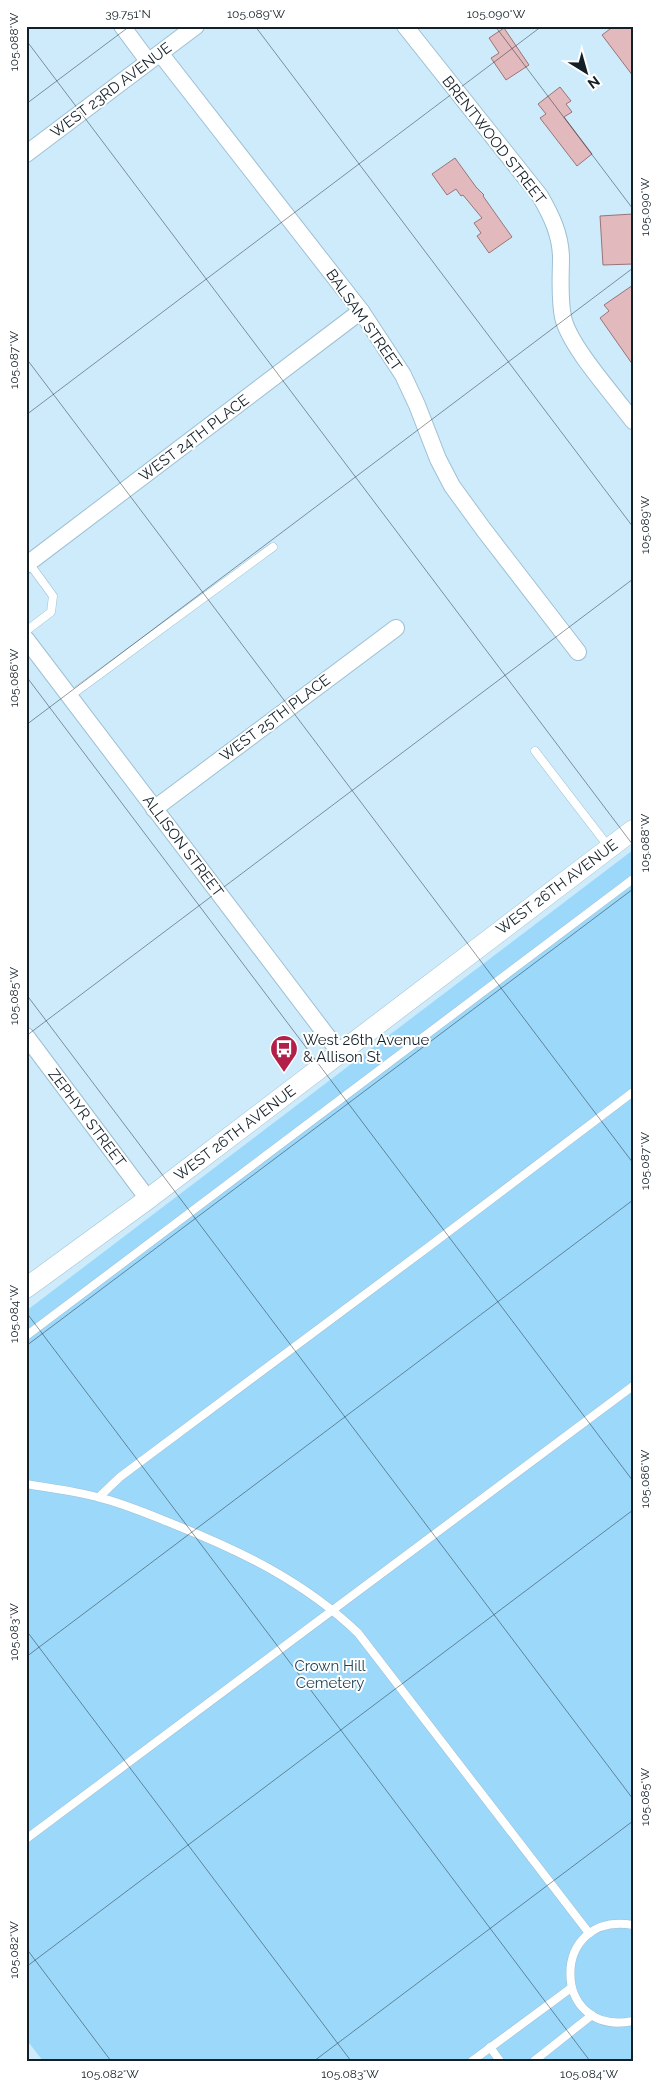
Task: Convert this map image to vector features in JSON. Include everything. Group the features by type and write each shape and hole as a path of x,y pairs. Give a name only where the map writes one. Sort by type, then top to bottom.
{"street":[{"name":"BALSAM STREET","path":"122,26 154,57 361,312 388,349 418,405 438,459 452,486 578,652"},
{"name":"WEST 23RD AVENUE","path":"26,154 196,26"},
{"name":"BRENTWOOD STREET","path":"404,26 540,196 556,230 561,255 563,319 572,340 633,421"},
{"name":"WEST 24TH PLACE","path":"27,564 361,312"},
{"name":"WEST 25TH PLACE","path":"154,809 396,628"},
{"name":"ALLISON STREET","path":"26,638 340,1052"},
{"name":"WEST 26TH AVENUE","path":"26,1288 148,1199 633,830"},
{"name":"ZEPHYR STREET","path":"26,1036 148,1199"}],"lane":[{"path":"70,696 273,547"},
{"path":"26,632 51,612 52,596 27,564"},
{"path":"535,750 609,848"},
{"path":"26,1336 633,879"},
{"path":"99,1497 120,1477 633,1092"},
{"path":"26,1840 633,1386"},
{"path":"26,1484 99,1497 210,1538 284,1576 334,1610 358,1633 590,1933"},
{"path":"633,1925 617,1923 603,1926 590,1933 579,1944 572,1958 569,1973 571,1988 579,2004 592,2015 606,2022 621,2023 633,2021"},
{"path":"472,2061 571,1988"},
{"path":"534,2061 592,2015"},
{"path":"490,2047 500,2061"}],"green space":[{"name":"Crown Hill Cemetery","path":"633,850 633,2061 43,2061 26,2039 26,1311"}],"building":[{"path":"614,26 633,26 633,76 602,35"},
{"path":"504,28 529,65 506,80 491,58 499,53 489,38"},
{"path":"560,87 571,101 566,104 572,112 564,117 592,154 577,166 540,118 546,114 538,104"},
{"path":"455,158 484,195 512,237 489,253 477,236 481,233 474,223 482,218 456,189 447,195 432,174"},
{"path":"633,214 633,264 603,265 600,216"},
{"path":"633,285 633,365 600,318 609,311 604,305"}],"place":[{"name":"West 26th Avenue & Allison St","path":"284,1073"}]}
